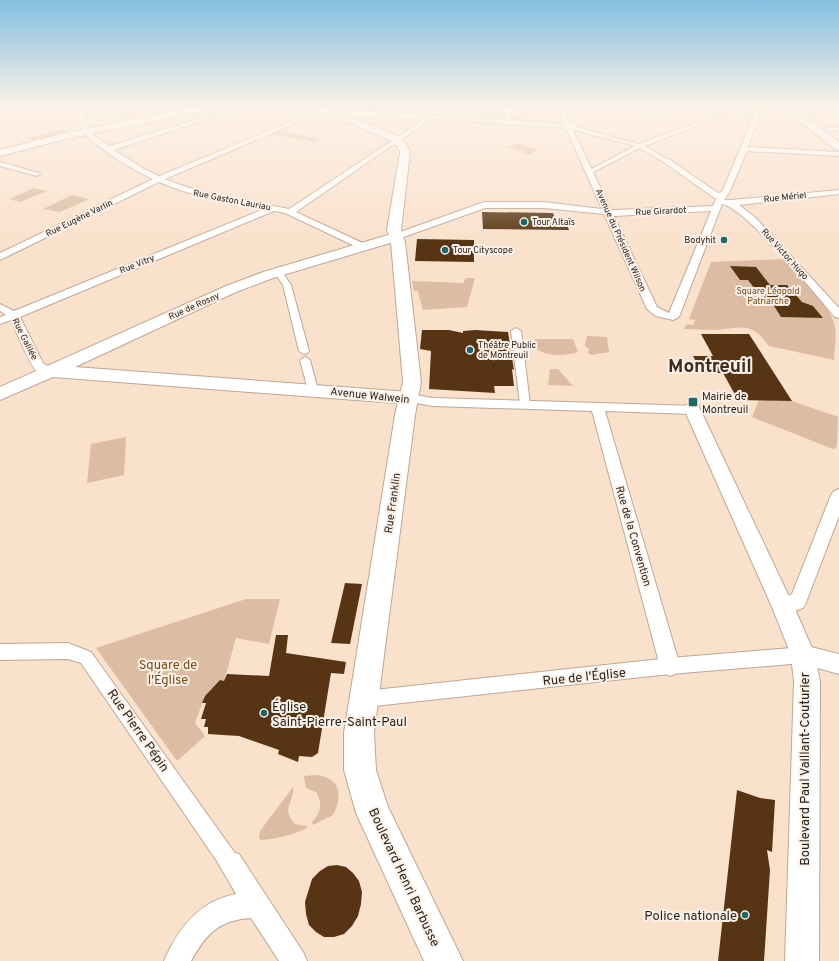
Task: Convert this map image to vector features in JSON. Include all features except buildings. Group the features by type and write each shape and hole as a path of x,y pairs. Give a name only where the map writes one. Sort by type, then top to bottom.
{"main road":[{"name":"Rue Franklin","path":"360,770 359,733 404,415 410,398 412,382 398,242 395,237 394,230 405,153"},
{"name":"Rue de Rosny","path":"0,394 231,289 278,272 395,237"},
{"name":"Avenue Walwein","path":"49,371 410,398"},
{"name":"Boulevard Henri Barbusse","path":"360,770 376,822 444,961"}],"street":[{"name":"Rue Gaston Lauriau","path":"114,153 141,171 193,193 290,212 364,247"},
{"name":"Rue Eugène Varlin","path":"0,256 159,179 222,153"},
{"path":"290,212 377,153"},
{"name":"Avenue du Président Wilson","path":"580,153 652,309 660,314 673,317 716,211"},
{"path":"588,172 626,153"},
{"name":"Rue Victor Hugo","path":"655,153 725,199 753,220 839,315"},
{"path":"716,211 725,199 743,153"},
{"path":"0,164 37,174"},
{"name":"Rue Mériel","path":"725,199 839,192"},
{"name":"Rue Girardot","path":"395,237 484,205 544,205 607,212 716,211"},
{"name":"Rue Vitry","path":"0,321 274,208"},
{"path":"278,272 287,285 312,390"},
{"name":"Rue Galilée","path":"0,307 13,315 38,364 42,369 49,371"},
{"path":"516,331 525,404"},
{"name":"Avenue Walwein","path":"410,398 433,402 692,409"},
{"name":"Rue de la Convention","path":"597,406 670,666"},
{"name":"Boulevard Paul Vaillant-Couturier","path":"692,409 783,607 803,656 807,682 802,961"},
{"path":"783,607 797,602 800,598 839,494"},
{"name":"Rue Pierre Pépin","path":"0,652 68,651 86,657 235,870"},
{"path":"803,656 839,664"},
{"name":"Rue de l'Église","path":"365,699 670,666 803,656"},
{"path":"235,870 294,961"},
{"path":"177,961 199,924 224,909 235,906 257,905"}],"green space":[{"path":"34,188 47,191 20,202 9,199"},
{"path":"72,195 90,199 60,212 43,209"},
{"name":"Square Léopold Patriarche","path":"784,259 814,291 833,319 836,335 834,360 769,346 763,338 751,329 684,329 687,324 693,325 695,320 689,319 711,262"},
{"path":"465,278 475,278 467,307 423,310 418,291 414,291 412,281 464,283"},
{"path":"587,336 607,337 609,352 592,355 587,352 590,350 585,346"},
{"path":"534,339 573,339 578,352 566,355 547,354 530,344 537,342"},
{"path":"550,369 558,369 573,386 548,385"},
{"path":"759,400 792,401 838,417 837,447 833,449 752,417"},
{"path":"126,437 124,475 87,483 91,444"},
{"name":"Square de l'Église","path":"246,599 280,599 269,644 236,638 224,681 220,681 205,696 195,723 205,736 177,761 96,648"},
{"path":"317,775 331,780 338,789 339,795 333,815 313,825 312,822 320,808 320,800 316,792 306,788 304,776"},
{"path":"293,787 292,797 288,809 289,814 295,824 307,826 307,828 285,836 261,840 259,838 260,831"}],"place":[{"name":"Tour Altaïs","path":"524,222"},
{"name":"Bodyhit","path":"724,240"},
{"name":"Tour Cityscope","path":"445,250"},
{"name":"Théâtre Public de Montreuil","path":"470,350"},
{"name":"Mairie de Montreuil","path":"693,402"},
{"name":"Église Saint-Pierre-Saint-Paul","path":"264,713"},
{"name":"Police nationale","path":"745,915"}],"district":[{"name":"Montreuil","path":"710,365"}]}
